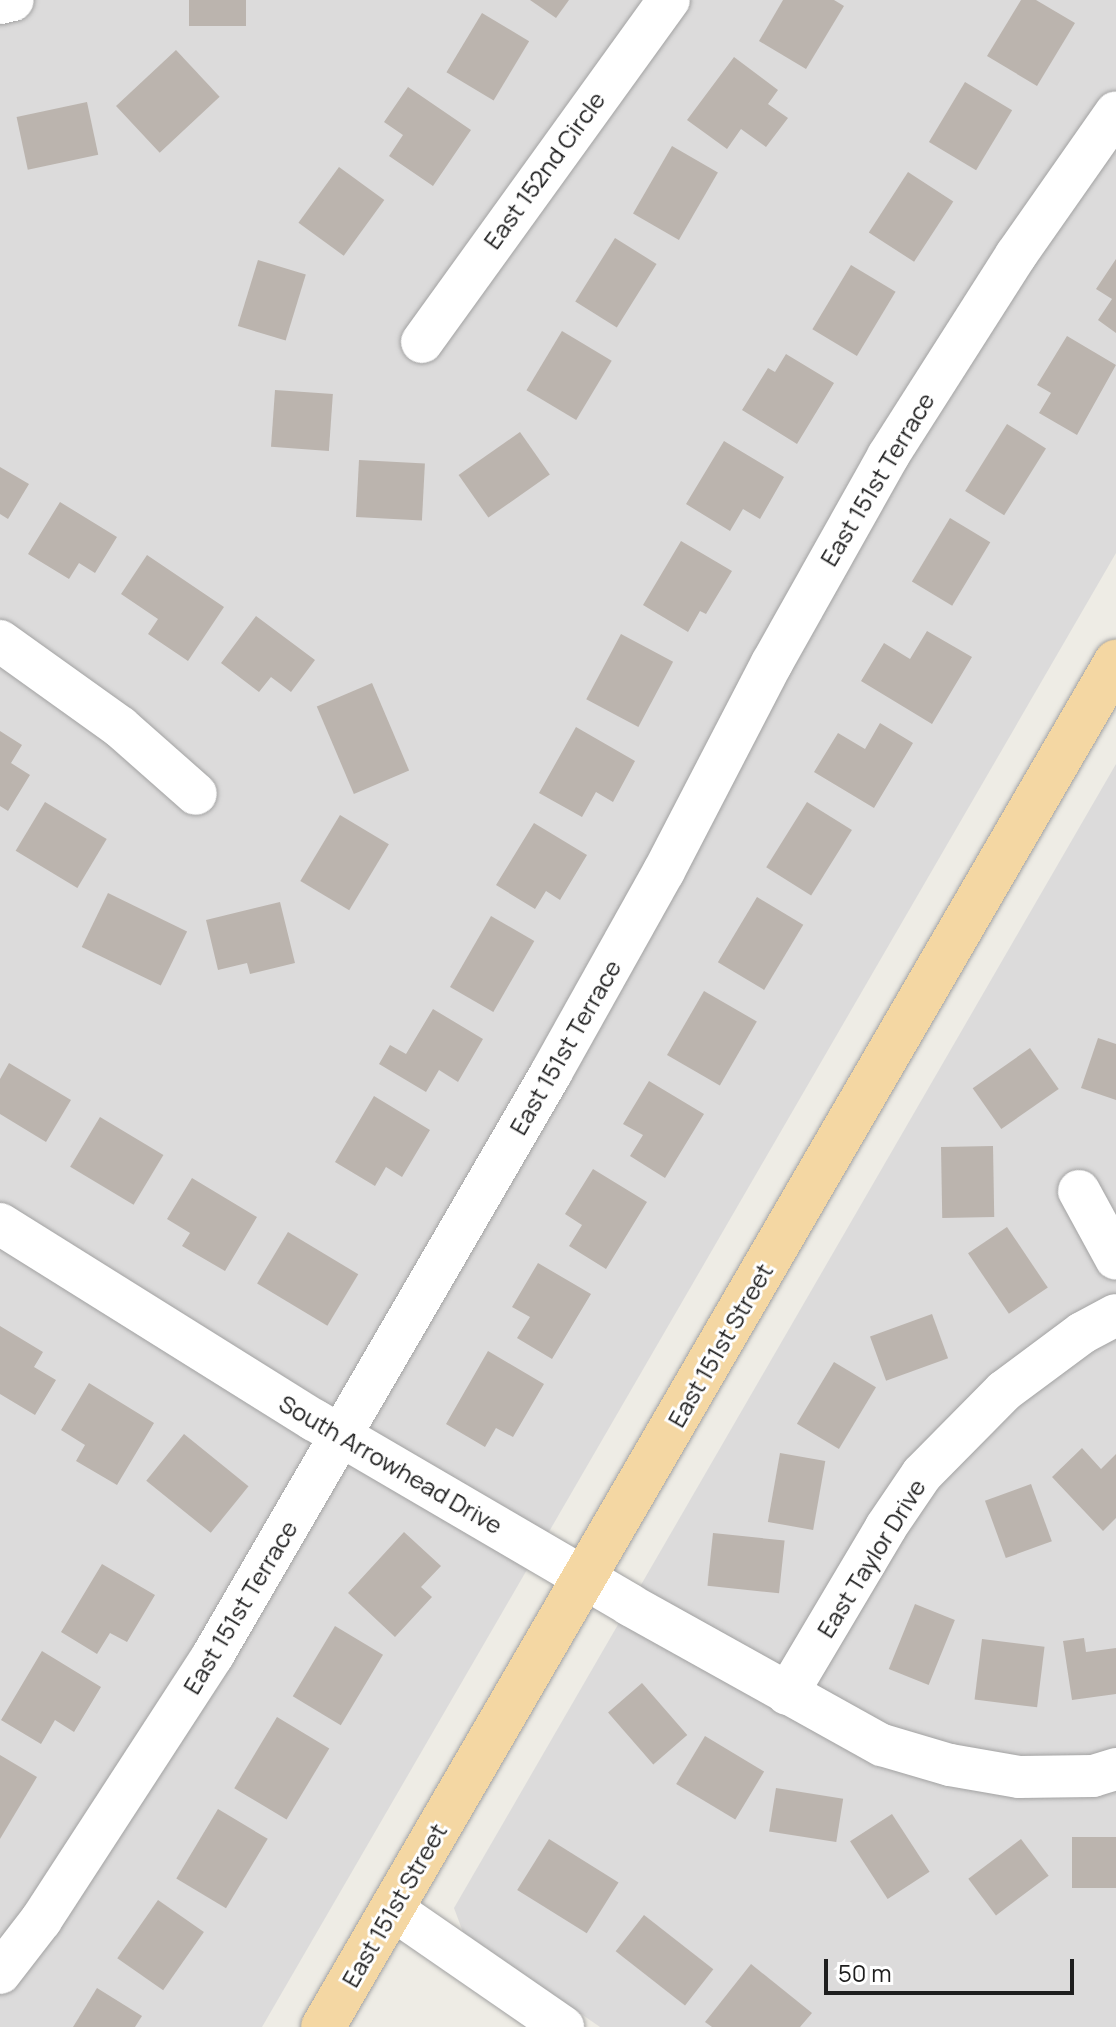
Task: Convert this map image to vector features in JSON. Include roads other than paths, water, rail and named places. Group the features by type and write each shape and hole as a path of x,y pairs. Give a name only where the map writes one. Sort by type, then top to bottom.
{"main road":[{"name":"East 151st Street","path":"323,2027 1116,662"}],"street":[{"path":"0,3 13,0"},
{"name":"East 152nd Circle","path":"422,342 669,0"},
{"name":"East 151st Terrace","path":"0,1973 41,1920 161,1740 341,1436 657,884 772,663 888,456 1016,255 1116,112"},
{"path":"0,641 120,727 196,794"},
{"path":"1079,1191 1116,1259"},
{"name":"South Arrowhead Drive","path":"0,1224 341,1436 787,1694 882,1745 950,1765 1019,1777 1093,1776 1116,1769"},
{"name":"East Taylor Drive","path":"787,1694 886,1527 922,1474 1004,1391 1082,1333 1116,1315"},
{"path":"392,1909 563,2027"}]}
